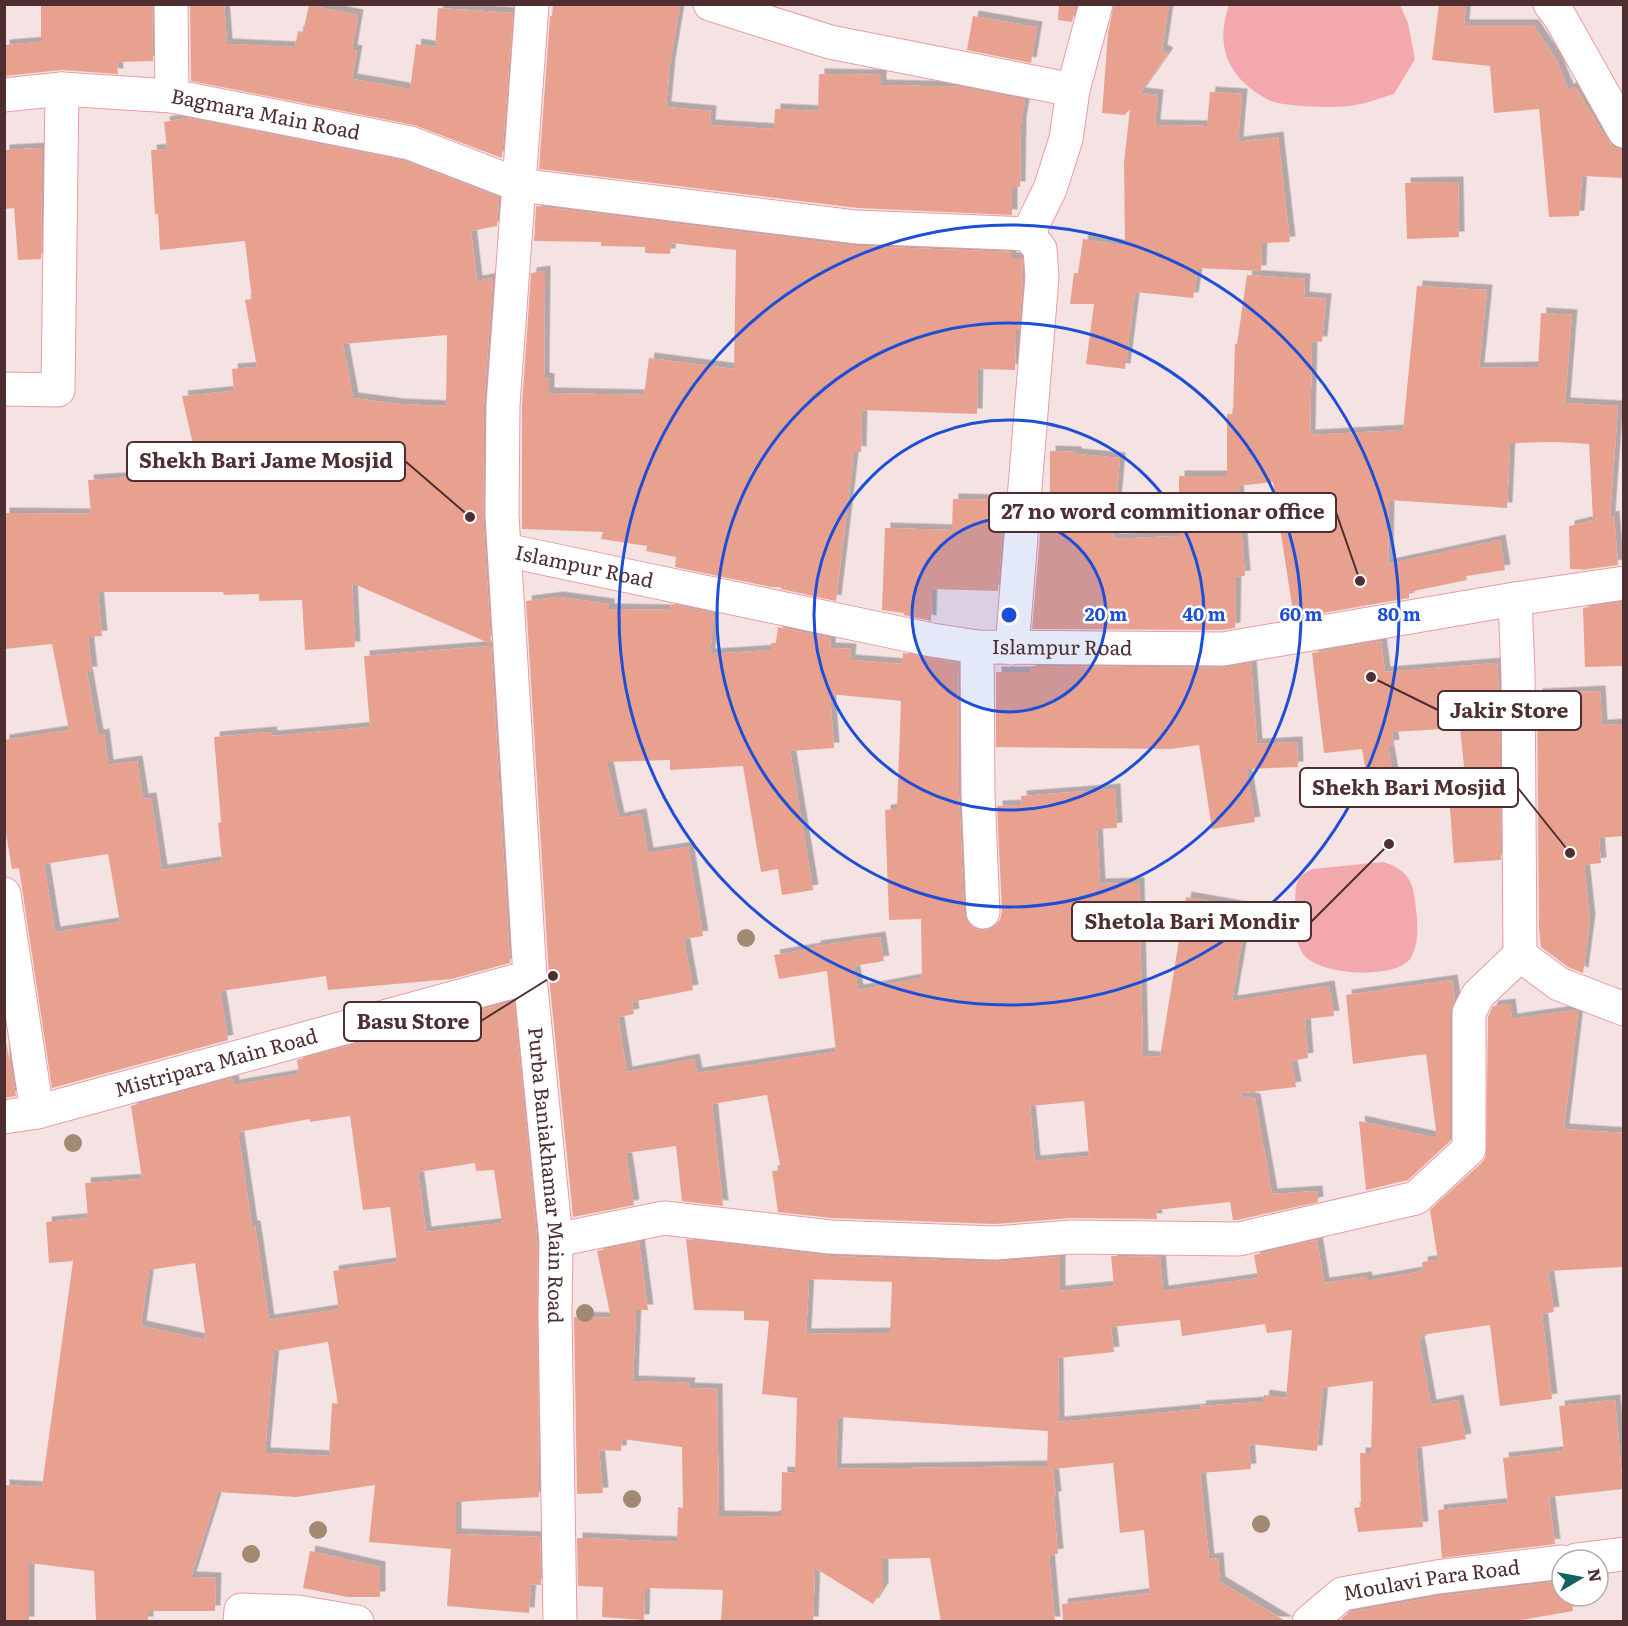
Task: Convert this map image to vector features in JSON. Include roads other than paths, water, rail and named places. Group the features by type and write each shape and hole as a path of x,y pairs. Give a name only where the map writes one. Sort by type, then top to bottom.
{"street":[{"path":"171,4 172,96"},
{"name":"Purba Baniakhamar Main Road","path":"532,4 503,405 502,515 530,977 556,1240 560,1622"},
{"path":"711,4 830,42 1073,90"},
{"path":"1012,648 1042,277 1040,249 1028,234 1050,189 1066,139 1073,90 1096,4"},
{"path":"1550,4 1560,17 1623,130"},
{"path":"4,389 58,390 62,89"},
{"name":"Bagmara Main Road","path":"4,95 62,89 172,96 410,143 519,185 856,227 1028,234"},
{"name":"Islampur Road","path":"505,550 932,640 977,647 1223,648 1515,598 1623,583"},
{"path":"556,1240 664,1218 854,1238 994,1243 1072,1237 1239,1239 1416,1198 1469,1149 1469,1013 1478,995 1520,955 1518,673 1515,598"},
{"path":"977,647 978,793 983,912"},
{"path":"4,894 37,1112"},
{"path":"1520,955 1559,984 1623,1010"},
{"name":"Mistripara Main Road","path":"4,1117 37,1112 530,977"},
{"name":"Moulavi Para Road","path":"1309,1622 1342,1594 1437,1577 1550,1563"},
{"path":"240,1622 241,1610 298,1612 357,1622"}],"place":[{"name":"Shekh Bari Jame Mosjid","path":"470,517"},
{"name":"27 no word commitionar office","path":"1360,581"},
{"name":"Jakir Store","path":"1371,677"},
{"name":"Shetola Bari Mondir","path":"1389,844"},
{"name":"Shekh Bari Mosjid","path":"1570,853"},
{"name":"Basu Store","path":"553,976"}]}
